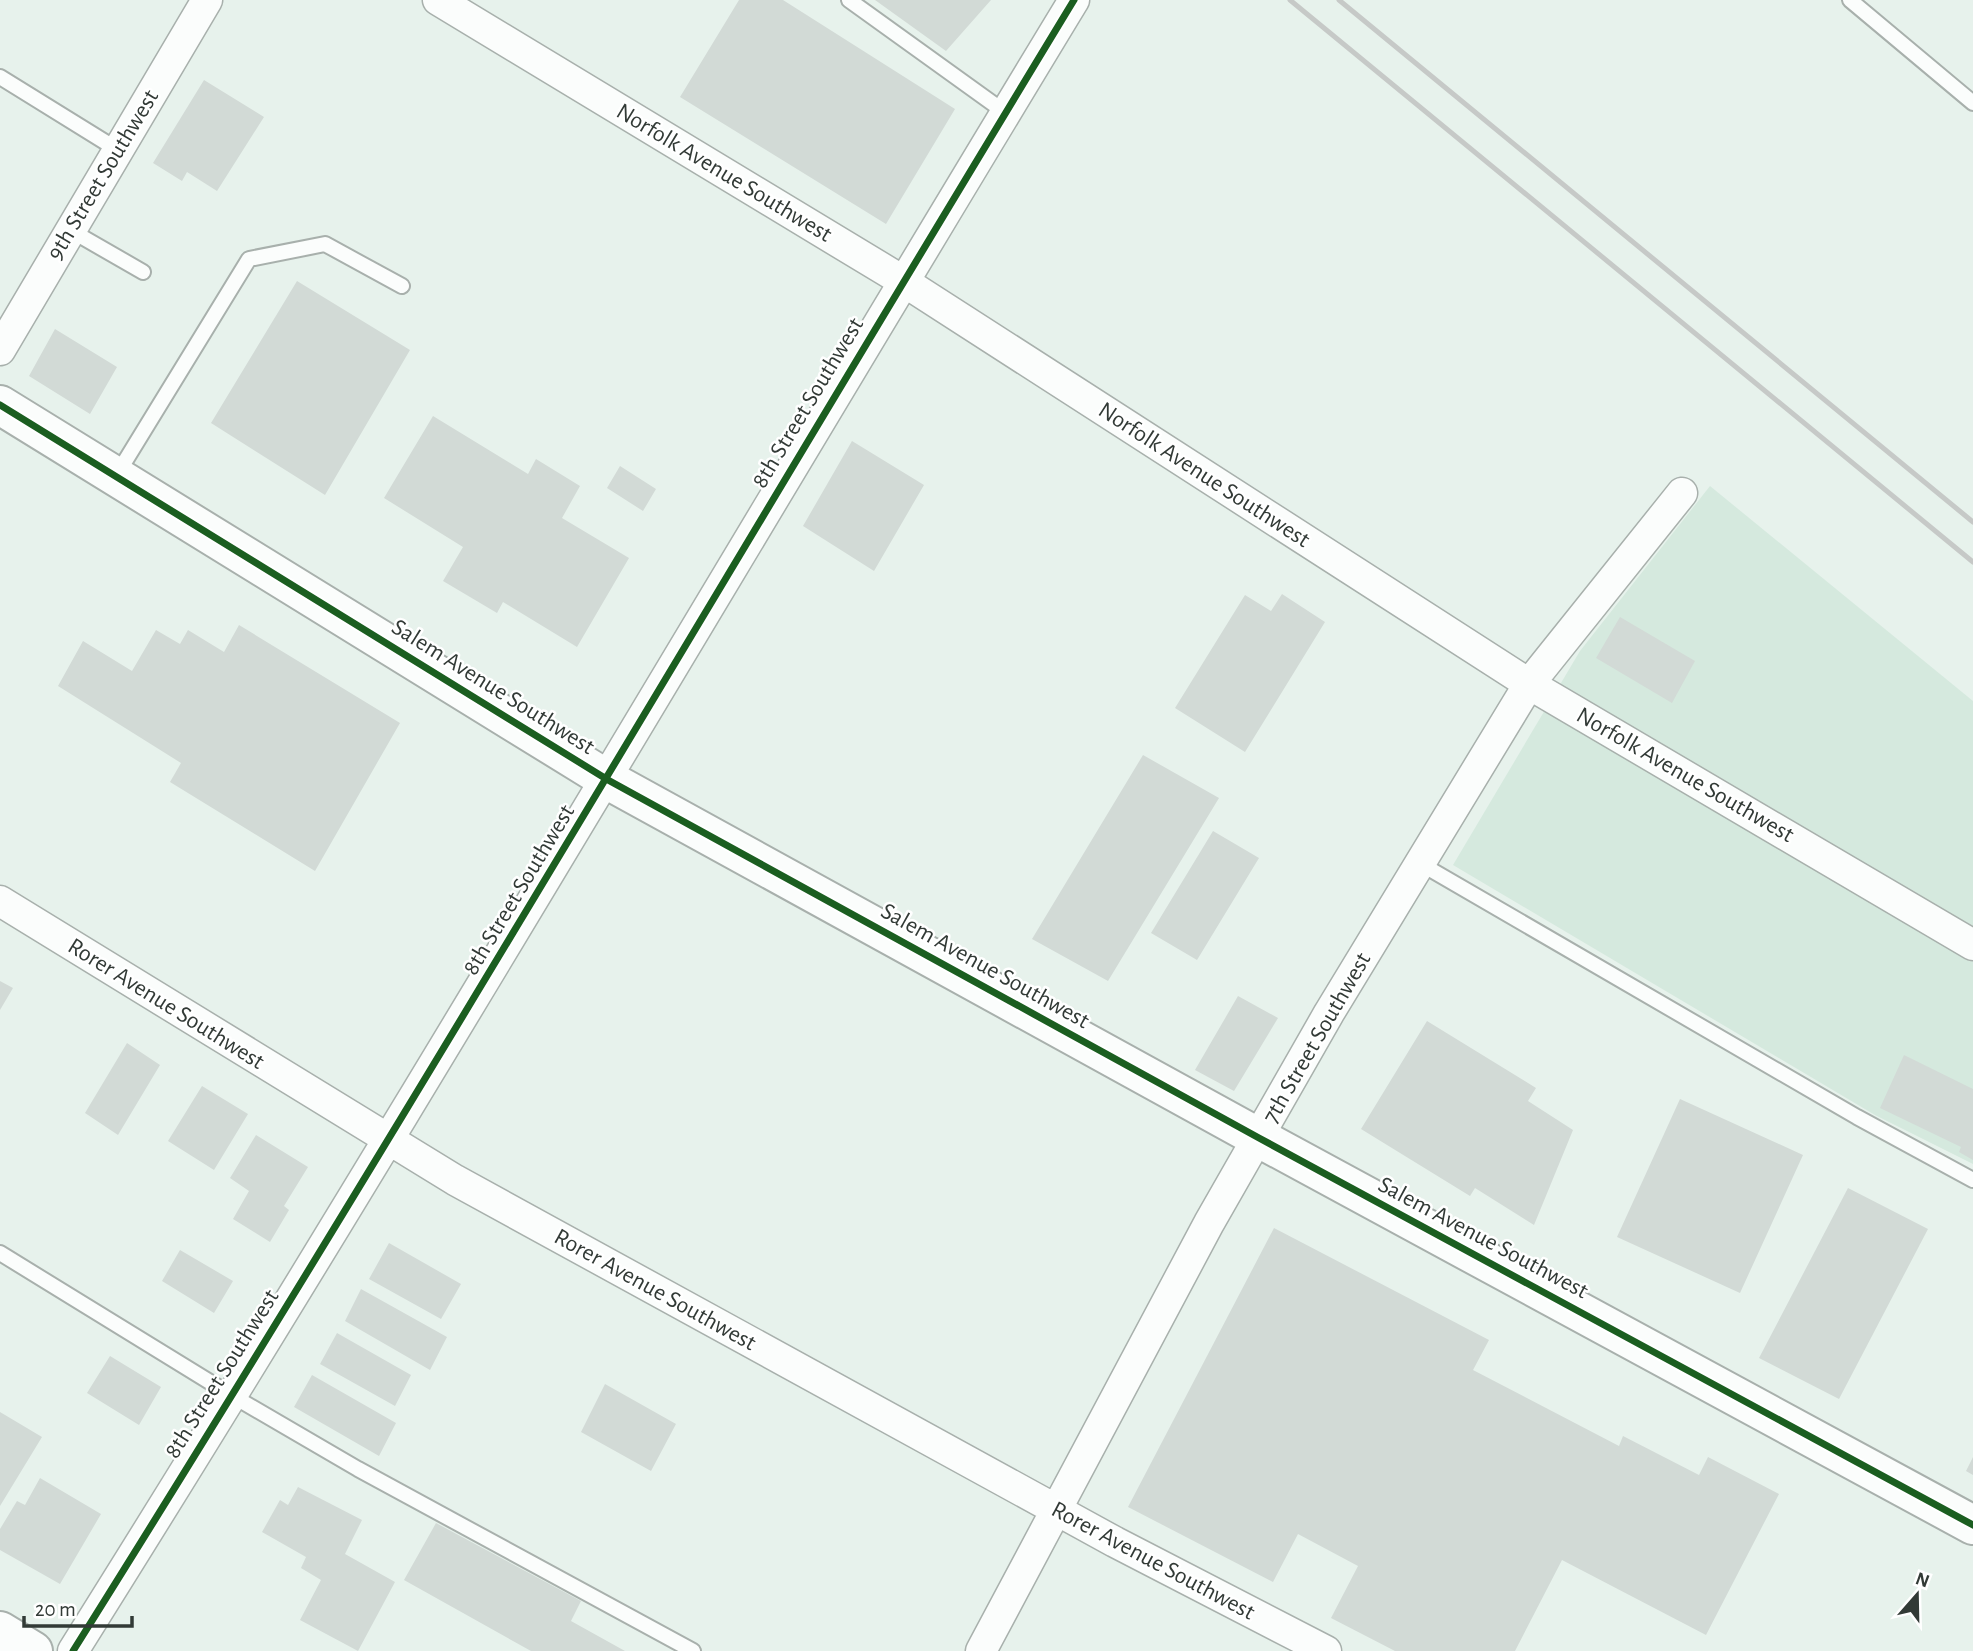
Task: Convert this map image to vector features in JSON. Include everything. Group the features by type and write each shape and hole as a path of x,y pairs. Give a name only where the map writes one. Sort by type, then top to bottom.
{"street":[{"name":"9th Street Southwest","path":"0,350 207,0"},
{"name":"Norfolk Avenue Southwest","path":"438,0 903,282 1529,684 1973,945"},
{"name":"8th Street Southwest","path":"73,1651 608,780 903,282 1074,0"},
{"name":"Salem Avenue Southwest","path":"0,405 608,780 1259,1138 1973,1525"},
{"name":"7th Street Southwest","path":"981,1651 1209,1223 1329,1013 1529,684 1682,494"},
{"name":"Rorer Avenue Southwest","path":"0,901 455,1180 1057,1510 1326,1651"},
{"path":"0,1631 33,1651"}],"lane":[{"path":"849,0 1006,113"},
{"path":"1850,0 1973,103"},
{"path":"0,76 117,150"},
{"path":"70,230 143,272"},
{"path":"115,477 248,259 324,244 402,286"},
{"path":"1421,864 1857,1117 1973,1180"},
{"path":"0,1253 231,1395 358,1469 692,1651"}],"shaded area":[{"path":"1710,486 1973,701 1973,1164 1875,1115 1453,865 1580,651"}],"building":[{"path":"739,0 783,0 955,109 886,224 680,97"},
{"path":"875,0 991,0 946,51"},
{"path":"204,80 264,117 217,191 187,172 182,181 153,163"},
{"path":"297,281 410,350 325,495 211,423"},
{"path":"55,329 117,367 90,414 29,376"},
{"path":"433,416 528,474 536,459 580,486 562,518 629,558 577,647 503,602 497,613 443,581 463,547 384,498"},
{"path":"852,441 924,485 874,571 803,526"},
{"path":"620,466 656,489 643,511 607,488"},
{"path":"1282,594 1325,622 1245,752 1175,708 1245,595 1271,611"},
{"path":"1620,617 1695,661 1672,703 1596,658"},
{"path":"239,625 400,723 315,871 170,782 181,763 58,686 83,641 132,671 156,630 180,644 188,630 224,652"},
{"path":"1143,755 1219,798 1108,981 1032,939"},
{"path":"1213,831 1259,858 1197,960 1151,933"},
{"path":"0,981 13,988 0,1010"},
{"path":"1238,996 1278,1018 1234,1091 1195,1070"},
{"path":"1427,1021 1536,1088 1528,1101 1573,1130 1534,1225 1475,1188 1470,1196 1361,1129"},
{"path":"127,1043 160,1065 118,1135 85,1113"},
{"path":"1904,1055 1973,1089 1973,1160 1959,1152 1961,1147 1880,1108"},
{"path":"202,1086 248,1114 214,1170 168,1141"},
{"path":"1680,1099 1803,1155 1740,1293 1617,1237"},
{"path":"256,1135 308,1167 284,1206 289,1210 270,1242 233,1219 249,1191 230,1178"},
{"path":"1848,1188 1928,1229 1839,1399 1759,1358"},
{"path":"1274,1228 1489,1340 1473,1370 1619,1446 1623,1436 1699,1475 1708,1457 1779,1494 1706,1635 1562,1560 1515,1651 1395,1651 1331,1618 1358,1566 1298,1534 1273,1582 1128,1507"},
{"path":"389,1243 461,1284 441,1319 369,1279"},
{"path":"180,1250 233,1281 214,1313 162,1281"},
{"path":"361,1289 447,1337 430,1370 345,1321"},
{"path":"337,1333 411,1375 395,1406 320,1364"},
{"path":"110,1356 161,1387 139,1425 87,1393"},
{"path":"312,1375 396,1423 379,1456 294,1407"},
{"path":"605,1384 676,1424 651,1471 581,1432"},
{"path":"0,1412 42,1437 0,1506"},
{"path":"1973,1457 1973,1475 1966,1471"},
{"path":"40,1478 101,1514 60,1584 0,1550 0,1529 17,1501 25,1505"},
{"path":"298,1487 362,1520 345,1554 395,1582 358,1651 300,1620 321,1580 301,1568 306,1557 262,1532 280,1500 288,1505"},
{"path":"436,1523 581,1601 571,1621 625,1651 531,1651 404,1580"}],"railway":[{"path":"1290,0 1973,562"},
{"path":"1339,0 1973,522"}],"cycle path":[{"path":"73,1651 452,1034 1074,0"},
{"path":"0,405 608,780 1259,1138 1973,1525"}]}
